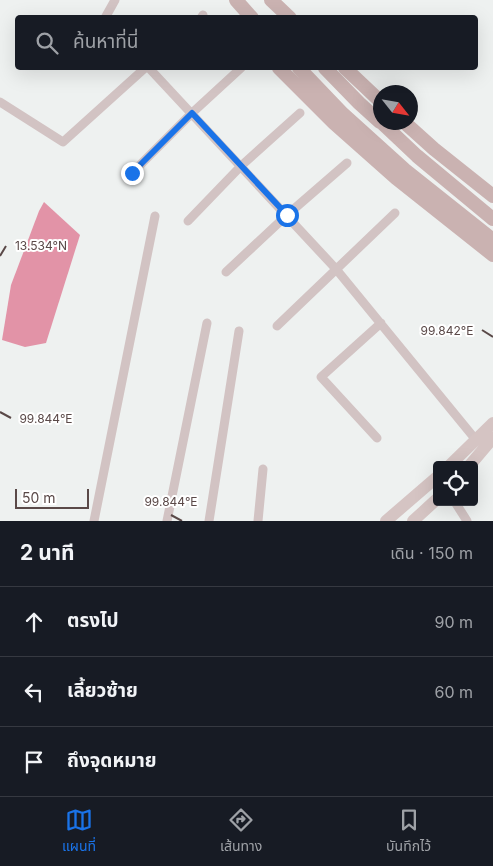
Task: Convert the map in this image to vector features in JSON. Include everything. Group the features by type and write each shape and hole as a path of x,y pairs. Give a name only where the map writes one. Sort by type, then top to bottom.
{"main road":[{"path":"229,0 240,15"},
{"path":"236,0 249,15"},
{"path":"262,0 275,15"},
{"path":"271,0 287,15"},
{"path":"281,70 334,123 396,178 493,255"},
{"path":"301,70 344,114 405,170 493,240"},
{"path":"327,70 373,115"},
{"path":"347,70 373,94"},
{"path":"389,130 417,156 493,219"},
{"path":"413,130 493,196"},
{"path":"454,461 493,422"},
{"path":"473,461 493,438"},
{"path":"386,521 433,480"},
{"path":"413,521 433,503"}],"street":[{"path":"107,15 115,0"},
{"path":"0,102 63,142 143,70"},
{"path":"151,70 336,269 476,440"},
{"path":"132,173 192,113 239,70"},
{"path":"188,221 241,166 300,113"},
{"path":"226,272 346,163"},
{"path":"277,326 394,213"},
{"path":"94,521 155,216"},
{"path":"168,521 207,323"},
{"path":"377,438 321,377 382,323"},
{"path":"209,521 240,331"},
{"path":"258,521 263,469"},
{"path":"458,506 467,521"}],"shaded area":[{"path":"44,202 80,235 46,343 25,347 2,340 11,285"}],"route":[{"path":"132,173 192,113 287,215"}]}
